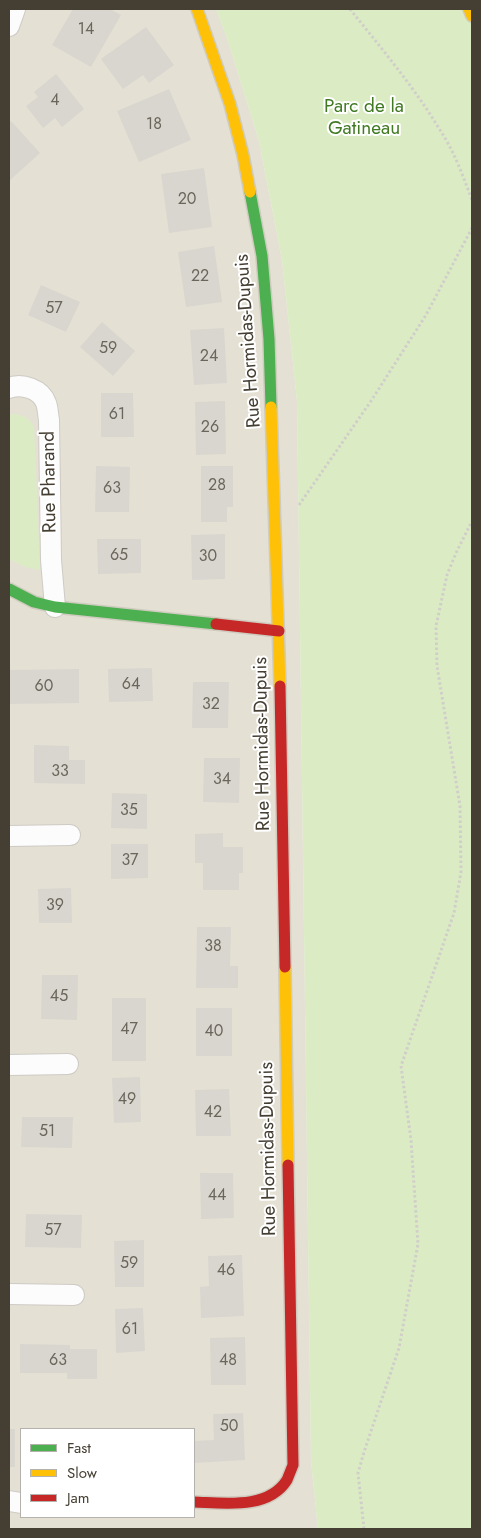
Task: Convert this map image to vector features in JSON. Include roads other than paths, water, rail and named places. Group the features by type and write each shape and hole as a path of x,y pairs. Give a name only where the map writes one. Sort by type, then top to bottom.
{"street":[{"path":"9,26 15,9"},
{"name":"Rue Hormidas-Dupuis","path":"195,1502 254,1501 274,1494 290,1477 293,1465 279,631 269,339 262,256 247,174 230,104 197,9"},
{"path":"469,9 472,16"},
{"name":"Rue Pharand","path":"9,388 16,386 31,388 41,395 47,404 51,560 55,607"},
{"path":"9,589 34,602 55,607 279,631"},
{"path":"9,836 70,835"},
{"path":"9,1065 68,1064"},
{"path":"9,1294 74,1294"}],"park label":[{"name":"Parc de la Gatineau","path":"364,118"}]}
